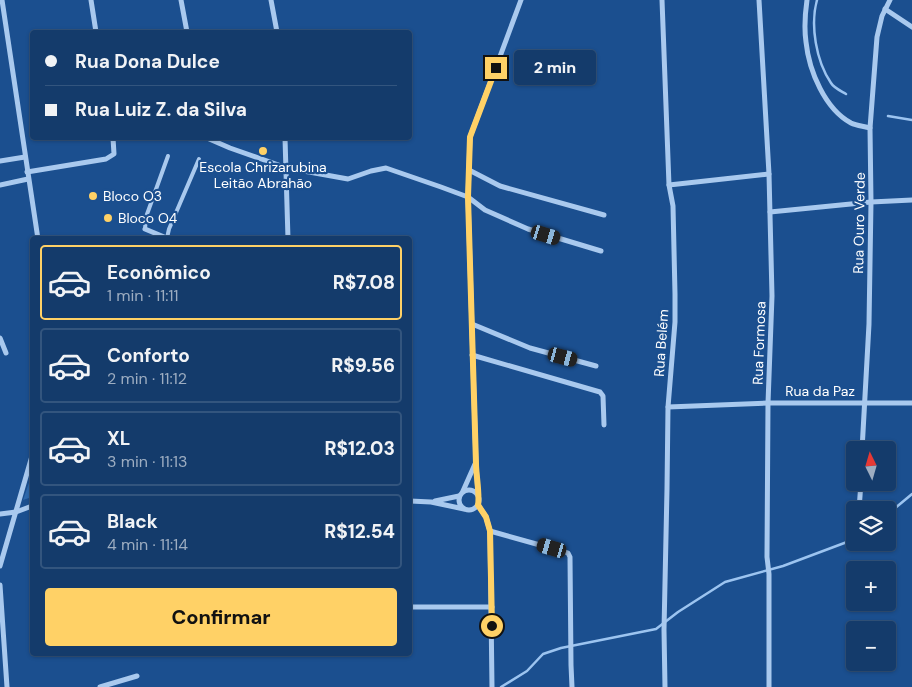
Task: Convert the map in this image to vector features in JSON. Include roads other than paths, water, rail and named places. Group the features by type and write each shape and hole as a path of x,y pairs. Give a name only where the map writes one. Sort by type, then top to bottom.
{"street":[{"path":"2,0 38,236"},
{"path":"91,0 96,30"},
{"path":"180,0 187,30"},
{"path":"271,0 277,30"},
{"path":"412,501 432,502 464,510 473,510 478,505 468,197 470,137 521,0"},
{"name":"Rua Belém","path":"662,0 669,185 673,206 675,294 675,322 668,407 664,630 665,687"},
{"name":"Rua Formosa","path":"759,0 769,174 772,296 768,403 767,557 770,687"},
{"path":"807,0 805,20 806,42 810,64 820,88 835,111 852,124 870,128"},
{"name":"Rua Ouro Verde","path":"863,441 871,202 870,128 877,36 882,16 890,0"},
{"path":"885,9 912,27"},
{"path":"27,172 106,159 114,154 113,140"},
{"path":"212,140 287,168 348,180 370,171 386,168 468,197 485,210 528,230 601,251"},
{"path":"285,140 288,236"},
{"path":"0,161 25,157"},
{"path":"469,170 500,186 604,215"},
{"path":"669,185 769,174"},
{"path":"0,185 28,178"},
{"path":"770,212 912,200"},
{"path":"146,229 163,236"},
{"path":"472,324 530,348 596,366"},
{"path":"0,338 6,353"},
{"path":"472,356 600,392 603,396 604,425"},
{"name":"Rua da Paz","path":"668,407 768,403 912,403"},
{"path":"0,566 30,463"},
{"path":"464,510 458,499 476,464"},
{"path":"463,491 473,490 478,494"},
{"path":"432,502 459,496"},
{"path":"478,505 486,517 490,531 492,687"},
{"path":"0,514 16,512 30,507"},
{"path":"490,531 568,553 570,557 570,656 572,687"},
{"path":"0,585 7,687"},
{"path":"412,607 492,607"},
{"path":"100,687 136,676"},
{"path":"0,678 6,678"}],"lane":[{"path":"146,229 146,217 168,156"},
{"path":"168,236 198,159"}],"waterway":[{"path":"817,0 814,31 821,64 831,83 846,94"},
{"path":"888,116 912,120"},
{"path":"896,507 912,494"},
{"path":"501,687 527,671 543,654 561,648 656,629 678,612 725,582 783,566 846,542"}],"place":[{"name":"Escola Chrizarubina Leitão Abrahão","path":"263,151"},
{"name":"Bloco O3","path":"93,196"},
{"name":"Bloco O4","path":"108,218"}]}
